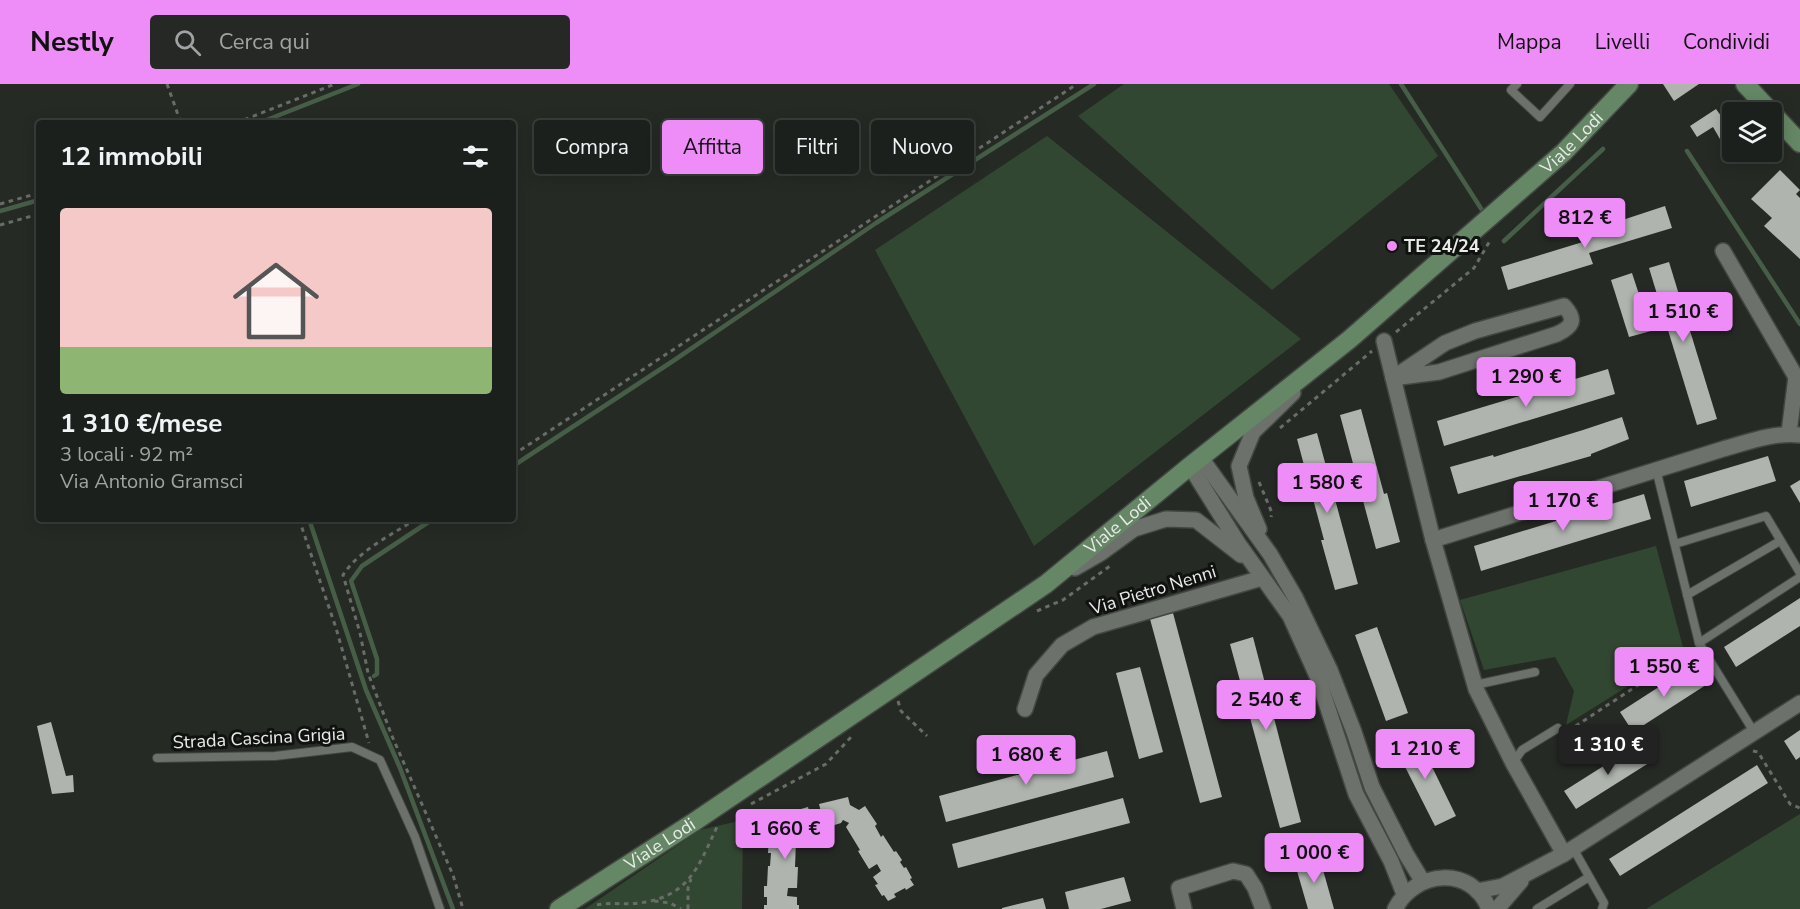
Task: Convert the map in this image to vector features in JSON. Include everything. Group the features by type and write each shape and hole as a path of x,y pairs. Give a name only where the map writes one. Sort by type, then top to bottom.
{"street":[{"name":"Viale Lodi","path":"559,909 694,822 1046,584 1350,339 1564,152 1629,84"},
{"path":"1745,84 1800,143"},
{"path":"1433,540 1723,449 1771,436 1795,434 1798,381 1723,251"},
{"path":"1564,306 1571,314 1568,328 1557,334 1439,372 1394,378 1444,343 1475,331 1564,306"},
{"path":"1350,339 1253,432 1239,466 1246,498 1270,554 1295,597 1330,670 1372,787 1423,882"},
{"path":"1384,341 1433,540 1475,685 1514,763 1568,851"},
{"path":"1196,462 1270,554"},
{"name":"Via Pietro Nenni","path":"1196,462 1251,563 1290,616 1318,678 1356,794 1391,861 1404,894"},
{"name":"Via Pietro Nenni","path":"1046,584 1101,553 1134,529 1166,519 1196,520 1251,563"},
{"name":"Via Pietro Nenni","path":"1025,709 1036,675 1062,645 1093,627 1262,578"},
{"path":"1477,891 1503,886 1568,851 1800,703"},
{"path":"1184,909 1179,888 1233,871 1246,874 1256,888 1263,909"},
{"path":"1497,909 1528,872"},
{"path":"1395,909 1404,894 1423,882 1437,878 1451,878 1465,883 1477,891 1490,909"}],"lane":[{"path":"1517,84 1511,90 1540,117 1570,84"},
{"path":"1658,477 1699,643 1748,735"},
{"path":"1675,544 1766,516 1800,575 1699,643"},
{"path":"1687,595 1780,541"},
{"path":"1475,685 1534,672"},
{"path":"1514,763 1522,750 1558,728"},
{"name":"Strada Cascina Grigia","path":"157,758 275,756 352,747 373,756"},
{"path":"373,756 380,760 415,837 440,909"},
{"path":"1568,851 1589,877 1604,903 1602,909"},
{"path":"1537,909 1589,877"}],"path":[{"path":"167,84 180,120"},
{"path":"244,120 335,84"},
{"path":"516,453 1077,84"},
{"path":"0,204 36,194"},
{"path":"0,225 36,215"},
{"path":"300,522 336,628 373,756"},
{"path":"411,522 361,555 343,575 372,683 392,736 453,875 463,909"},
{"path":"1558,728 1566,732 1686,653"},
{"path":"893,688 901,711 927,736"},
{"path":"1748,735 1750,751 1758,752 1790,804 1800,808"},
{"path":"688,909 688,888 692,877"},
{"path":"652,901 670,903 681,909"}],"green space":[{"path":"1124,84 1389,84 1438,156 1272,290 1078,116"},
{"path":"1047,136 1301,339 1034,546 875,250"},
{"path":"1656,546 1684,651 1566,725 1574,691 1555,657 1484,670 1460,600"},
{"path":"1800,814 1800,909 1646,909"},
{"path":"743,820 742,909 585,909 700,830"}],"building":[{"path":"1663,84 1699,84 1674,101"},
{"path":"1716,109 1722,117 1722,143 1713,127 1697,137 1690,126"},
{"path":"1780,170 1800,190 1796,194 1800,198 1800,259 1764,226 1772,218 1751,199"},
{"path":"1665,206 1672,228 1589,253 1593,264 1508,290 1501,267 1586,241 1583,233"},
{"path":"1669,262 1717,419 1697,425 1649,268"},
{"path":"1632,273 1651,331 1629,337 1611,280"},
{"path":"1608,369 1615,394 1444,446 1437,421"},
{"path":"1361,409 1384,494 1387,493 1400,542 1376,549 1340,415"},
{"path":"1622,417 1629,439 1591,454 1591,456 1458,494 1450,467 1493,455 1494,457"},
{"path":"1317,433 1358,584 1335,590 1297,439"},
{"path":"1768,456 1776,481 1691,507 1684,481"},
{"path":"1800,480 1800,503 1790,486"},
{"path":"1644,494 1651,519 1481,571 1474,546"},
{"path":"1800,598 1800,626 1736,667 1724,647"},
{"path":"1173,613 1222,797 1200,803 1150,619"},
{"path":"1377,627 1408,713 1386,721 1355,635"},
{"path":"1253,637 1301,822 1280,828 1230,644"},
{"path":"1696,663 1709,683 1633,732 1620,712"},
{"path":"1140,667 1163,752 1139,759 1116,673"},
{"path":"51,722 66,776 73,775 74,792 52,794 37,726"},
{"path":"1800,730 1800,757 1796,760 1784,741"},
{"path":"1416,734 1456,816 1435,826 1394,745"},
{"path":"1640,743 1652,761 1576,809 1564,791"},
{"path":"1107,751 1114,777 946,822 939,796"},
{"path":"1757,765 1768,783 1620,876 1609,859"},
{"path":"848,797 850,805 859,810 865,806 877,824 875,826 881,837 883,835 894,852 896,851 902,860 900,862 912,878 910,879 914,885 894,894 896,897 888,901 875,885 878,884 873,877 881,871 877,864 869,869 846,827 849,823 843,820 841,823 825,828 819,804"},
{"path":"1123,798 1130,823 958,868 952,844"},
{"path":"808,807 814,831 799,835 795,833 792,838 796,841 797,888 788,888 787,896 797,897 799,909 764,909 764,905 767,905 767,897 764,897 764,886 767,886 771,853 768,853 769,831 776,832 782,823 780,815"},
{"path":"1319,856 1334,909 1308,909 1295,864"},
{"path":"1124,877 1131,901 1101,909 1069,909 1065,892"},
{"path":"1043,898 1046,909 1002,909 1002,908"}],"waterway":[{"path":"267,120 358,84"},
{"path":"516,464 876,223 1094,84"},
{"path":"1401,84 1482,210"},
{"path":"1504,241 1603,149"},
{"path":"1687,151 1800,324"},
{"path":"0,211 36,201"},
{"path":"310,522 366,690 400,768 453,909"},
{"path":"374,676 377,674 377,659 351,581 362,566 428,522"}],"place":[{"name":"TE 24/24","path":"1392,246"}]}
